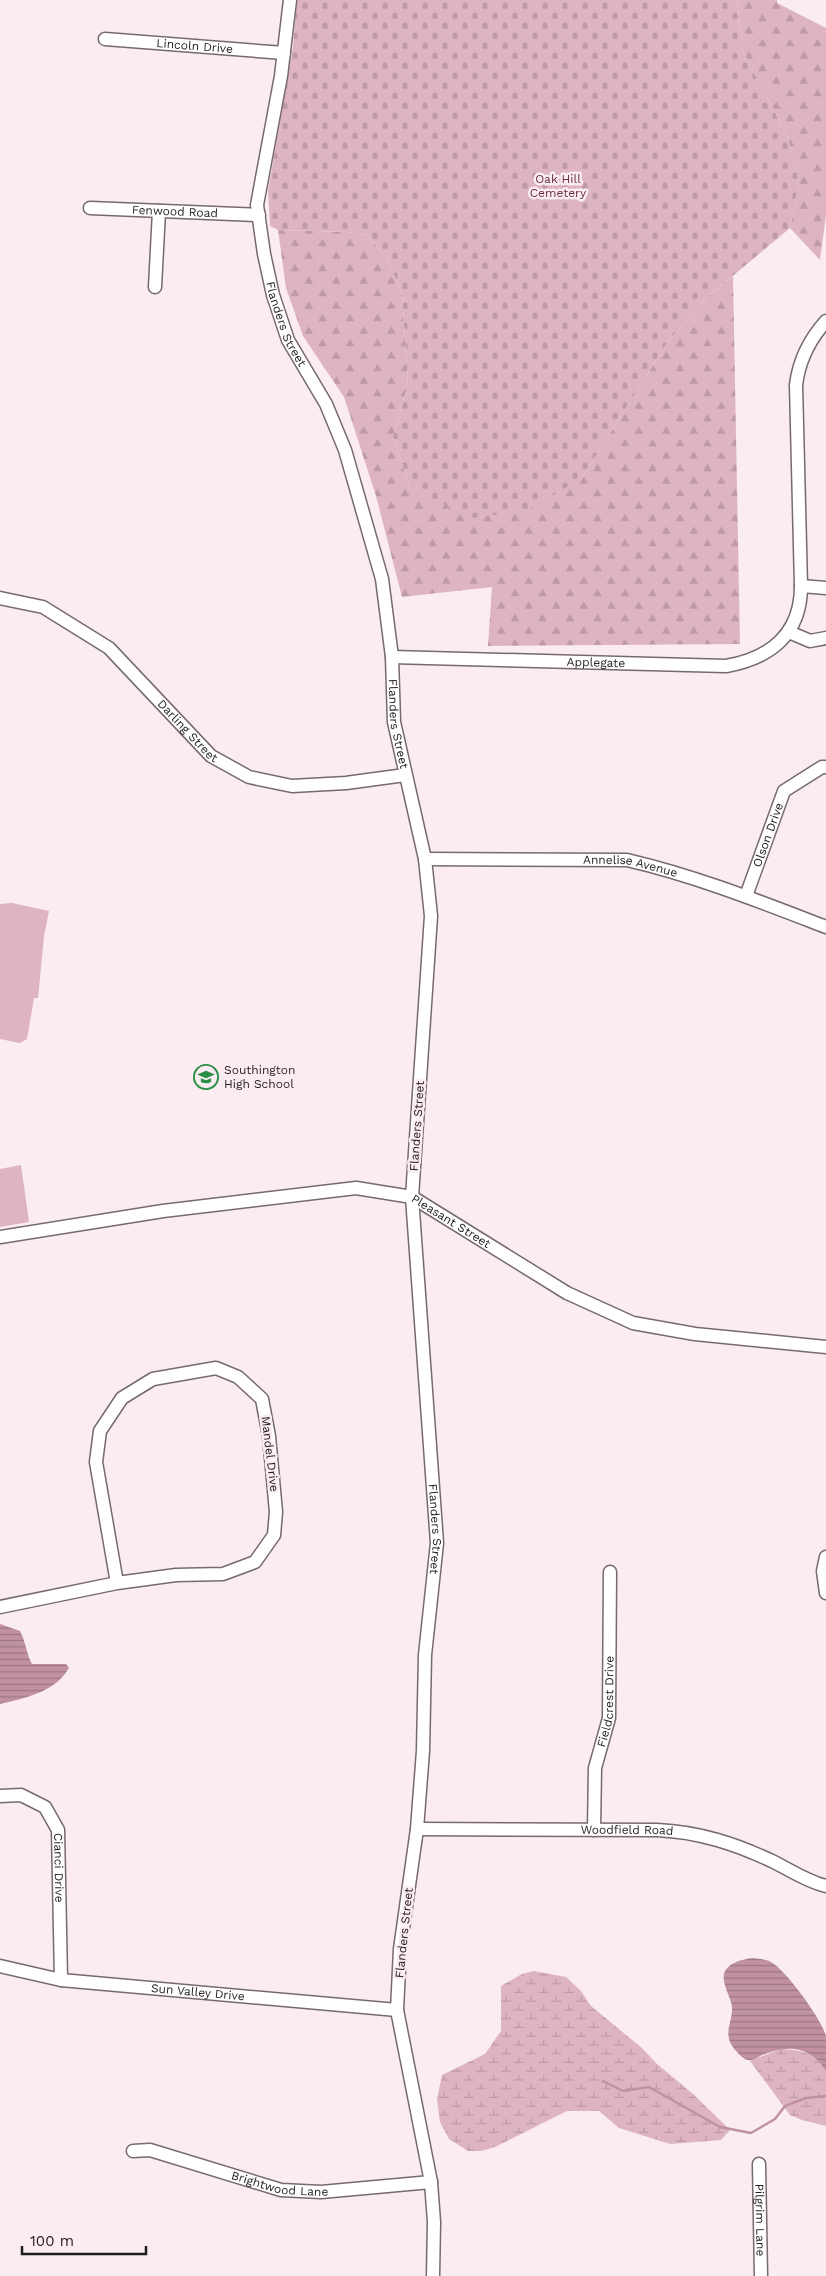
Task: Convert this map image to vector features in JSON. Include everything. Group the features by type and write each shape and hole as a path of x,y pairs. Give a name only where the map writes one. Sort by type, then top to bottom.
{"street":[{"name":"Flanders Street","path":"290,0 284,54 257,205 264,254 273,295 288,340 326,404 345,450 382,579 392,657 394,722 425,859 431,916 412,1197 437,1542 425,1655 423,1751 417,1829 400,1949 397,2010 431,2182 434,2228 433,2276"},
{"name":"Lincoln Drive","path":"105,39 284,54"},
{"name":"Fenwood Road","path":"90,208 259,215"},
{"path":"155,287 160,211"},
{"name":"Applegate","path":"392,657 726,666 747,662 766,653 789,632 799,610 801,586 796,386 802,359 807,347 826,321"},
{"path":"801,586 826,588"},
{"name":"Darling Street","path":"0,598 43,607 109,648 212,756 249,777 292,786 346,783 405,776"},
{"path":"789,632 810,641 826,638"},
{"name":"Olson Drive","path":"746,896 784,791 822,767 826,767"},
{"name":"Annelise Avenue","path":"425,859 628,860 654,866 746,896 826,927"},
{"name":"Pleasant Street","path":"0,1237 164,1211 356,1188 412,1197 567,1293 633,1323 695,1334 826,1348"},
{"name":"Mandel Drive","path":"0,1607 117,1584 176,1575 223,1574 255,1562 274,1535 276,1512 269,1436 262,1400 238,1378 216,1368 153,1379 122,1398 100,1431 96,1462 117,1584"},
{"path":"826,1557 823,1571 826,1593"},
{"name":"Fieldcrest Drive","path":"594,1830 595,1768 610,1718 610,1572"},
{"name":"Cianci Drive","path":"0,1796 21,1795 45,1807 58,1830 61,1980"},
{"name":"Woodfield Road","path":"417,1829 665,1830 709,1836 748,1850 826,1886"},
{"name":"Sun Valley Drive","path":"0,1966 61,1980 397,2010"},
{"name":"Brightwood Lane","path":"133,2151 150,2150 282,2190 321,2192 431,2182"},
{"name":"Pilgrim Lane","path":"759,2164 761,2276"}],"green space":[{"name":"Oak Hill Cemetery","path":"297,0 737,0 743,52 788,138 799,181 790,228 704,300 667,343 582,478 530,509 473,518 410,487 393,437 408,384 402,294 388,260 367,235 347,232 278,230 270,226 268,191 293,46"},
{"path":"737,0 777,0 777,3 826,28 826,215 820,260 790,228 799,181 788,138 743,52"},
{"path":"278,230 347,232 367,235 388,260 402,294 408,384 393,437 410,487 582,478 667,343 704,300 733,276 740,644 488,646 492,587 402,597 376,496 344,397 303,336 286,288"},
{"path":"12,903 49,911 44,936 38,998 34,998 27,1039 20,1043 0,1039 0,904"},
{"path":"21,1165 29,1222 0,1227 0,1169"},
{"path":"534,1971 566,1977 581,1991 591,2006 642,2048 730,2130 721,2140 670,2144 619,2128 599,2111 567,2111 495,2147 481,2151 468,2151 449,2139 440,2122 437,2099 442,2075 485,2054 501,2031 501,1986 522,1974"},
{"path":"781,2049 807,2053 817,2060 826,2071 826,2126 790,2115 750,2061"}],"shaded area":[{"path":"0,1624 20,1631 32,1664 66,1664 69,1668 56,1683 39,1693 0,1704"},
{"path":"753,1958 769,1961 778,1967 811,2008 826,2036 826,2071 813,2056 806,2052 781,2049 748,2060 740,2055 731,2044 728,2033 732,2007 724,1982 724,1974 732,1964"}],"waterway":[{"path":"603,2081 623,2091 649,2087 720,2127 751,2133 775,2119 785,2106 806,2098 826,2096"}],"place":[{"name":"Southington High School","path":"206,1077"}]}
